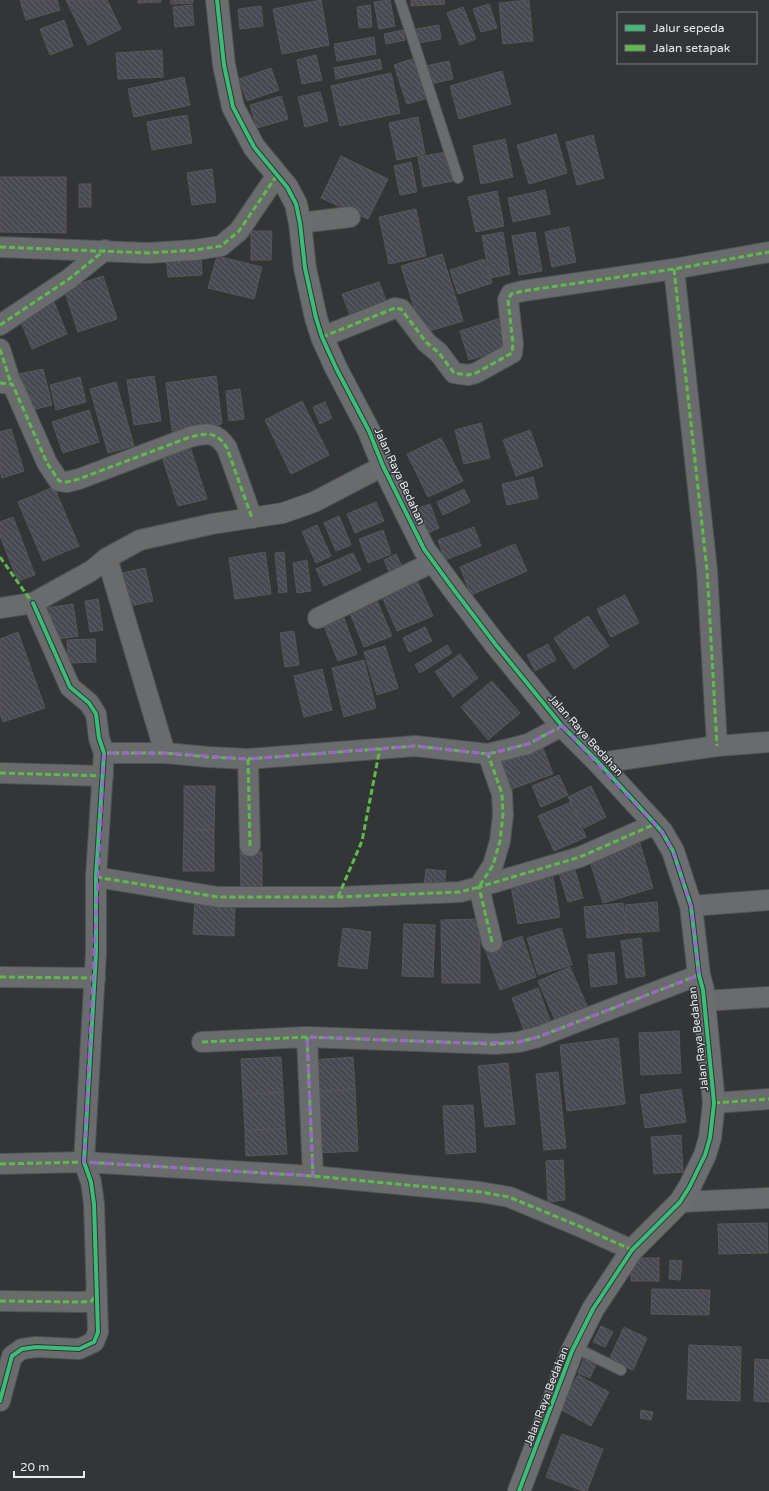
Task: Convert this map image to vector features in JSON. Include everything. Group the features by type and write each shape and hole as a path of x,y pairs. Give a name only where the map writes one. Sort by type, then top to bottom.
{"street":[{"name":"Jalan Raya Bedahan","path":"217,0 224,65 233,107 254,146 287,187 296,204 300,223 305,268 316,318 322,337 336,368 369,431 383,466 424,549 496,645 562,726 662,832 673,851 682,874 691,906 698,975 703,990 714,1103 710,1138 705,1155 690,1186 680,1202 632,1250 593,1309 574,1347 519,1491"},
{"path":"0,247 106,250 148,253 177,252 208,249 221,246 239,231 277,175"},
{"path":"300,223 350,217"},
{"path":"0,325 69,279 106,250"},
{"path":"322,337 395,308 401,309 426,342 439,353 454,373 468,375 476,373 512,353 514,344 508,300 511,294 674,269 769,252"},
{"path":"674,269 707,570 717,746"},
{"path":"0,350 5,383 21,401 47,464 59,481 67,482 79,479 190,437 205,434 215,435 221,439 227,448 252,518"},
{"path":"0,608 33,603 91,570 107,558 140,540 212,524 283,513 314,502 383,466"},
{"path":"107,558 165,753"},
{"path":"318,618 433,562"},
{"path":"0,1401 12,1356 22,1349 36,1347 79,1349 94,1342 98,1332 94,1204 91,1182 84,1162 95,978 96,877 104,753 99,738 96,714 89,703 70,687 33,603"},
{"path":"104,753 165,753 248,759 415,746 488,754 528,744 562,726"},
{"path":"598,763 717,746 769,742"},
{"path":"488,754 502,794 504,815 500,841 493,865 480,887 492,942"},
{"path":"248,759 250,846"},
{"path":"0,773 103,776"},
{"path":"96,877 218,898 346,897 460,892 580,857 655,824"},
{"path":"691,906 769,900"},
{"path":"202,1042 307,1036 467,1044 519,1042 538,1037 698,975"},
{"path":"0,977 95,978"},
{"path":"703,1001 769,997"},
{"path":"307,1036 313,1176"},
{"path":"714,1103 769,1099"},
{"path":"0,1164 84,1162 313,1176 480,1192 509,1197 632,1250"},
{"path":"680,1202 769,1198"},
{"path":"0,1301 82,1302 92,1301 96,1293"}],"lane":[{"path":"400,0 458,178"},
{"path":"574,1347 621,1370"}],"highlighted area":[{"path":"562,726 662,832 673,851 691,906 699,975 538,1037 519,1042 467,1043 307,1037 313,1176 84,1162 104,753 165,753 248,759 415,746 488,754 528,744"}],"building":[{"path":"20,0 57,0 60,10 26,20"},
{"path":"66,0 107,0 121,29 88,45"},
{"path":"138,0 161,0 161,2 138,3"},
{"path":"171,0 193,0 193,3 171,4"},
{"path":"321,0 329,45 282,54 273,9"},
{"path":"390,0 395,26 379,29 374,2"},
{"path":"411,0 444,0 445,4 411,6"},
{"path":"529,0 533,41 503,44 499,3"},
{"path":"489,4 497,28 481,32 473,9"},
{"path":"192,5 194,25 175,27 173,7"},
{"path":"370,5 372,27 359,28 357,7"},
{"path":"261,6 263,26 240,29 238,9"},
{"path":"463,7 476,39 460,45 447,13"},
{"path":"64,20 73,46 50,55 40,29"},
{"path":"439,25 441,39 418,43 416,29"},
{"path":"403,30 405,40 386,44 384,34"},
{"path":"374,37 376,54 337,61 334,44"},
{"path":"162,50 163,77 118,79 116,53"},
{"path":"316,55 322,80 302,84 297,60"},
{"path":"415,58 428,98 407,104 394,65"},
{"path":"380,59 382,69 336,79 334,68"},
{"path":"449,61 453,79 430,84 426,66"},
{"path":"271,68 279,90 247,101 239,79"},
{"path":"502,71 511,104 459,119 450,86"},
{"path":"391,73 400,113 340,126 331,86"},
{"path":"184,77 190,105 134,117 128,89"},
{"path":"320,92 328,121 305,127 298,97"},
{"path":"281,96 288,119 257,128 250,105"},
{"path":"187,115 192,143 152,150 147,122"},
{"path":"418,117 425,154 397,160 389,123"},
{"path":"556,134 567,173 529,184 517,145"},
{"path":"593,135 604,178 577,185 566,142"},
{"path":"505,139 513,177 481,184 473,146"},
{"path":"447,152 453,181 423,187 418,157"},
{"path":"341,156 388,179 368,219 321,198"},
{"path":"411,162 417,192 400,195 394,166"},
{"path":"212,169 216,202 192,205 187,173"},
{"path":"0,177 66,177 66,233 0,232"},
{"path":"79,184 91,184 91,207 79,207"},
{"path":"545,190 550,214 513,222 508,198"},
{"path":"497,191 504,226 476,232 468,197"},
{"path":"416,209 426,256 389,264 379,217"},
{"path":"569,227 576,262 552,267 545,232"},
{"path":"251,231 272,231 271,260 251,260"},
{"path":"503,232 510,274 490,278 482,236"},
{"path":"535,232 542,271 519,275 512,236"},
{"path":"201,254 202,275 168,277 166,256"},
{"path":"442,254 463,321 422,333 401,266"},
{"path":"217,256 262,267 254,299 208,288"},
{"path":"484,259 492,283 458,294 450,270"},
{"path":"103,276 117,319 78,332 64,289"},
{"path":"379,282 387,303 350,315 342,294"},
{"path":"54,302 67,334 32,349 19,317"},
{"path":"501,318 511,347 469,360 460,331"},
{"path":"43,369 52,405 28,411 19,374"},
{"path":"154,376 161,421 134,425 127,380"},
{"path":"216,376 222,424 172,431 166,383"},
{"path":"80,377 86,402 56,410 50,385"},
{"path":"116,382 134,446 108,453 90,389"},
{"path":"240,389 244,419 229,421 226,391"},
{"path":"302,401 329,455 291,474 265,420"},
{"path":"325,402 332,418 320,424 313,407"},
{"path":"89,410 99,442 63,453 52,422"},
{"path":"481,423 490,458 464,464 455,430"},
{"path":"11,429 24,471 2,478 0,472 0,432"},
{"path":"530,430 543,466 516,476 503,440"},
{"path":"441,438 463,481 428,497 407,454"},
{"path":"190,447 207,499 178,506 161,454"},
{"path":"533,477 538,498 507,505 502,484"},
{"path":"54,487 79,546 43,561 18,502"},
{"path":"464,489 470,502 443,515 437,502"},
{"path":"376,502 384,521 355,533 347,514"},
{"path":"430,504 439,528 428,533 419,508"},
{"path":"339,516 351,545 336,551 324,523"},
{"path":"13,517 35,575 18,581 0,536 0,522"},
{"path":"317,525 331,556 316,563 302,532"},
{"path":"474,527 481,546 445,560 438,540"},
{"path":"383,530 391,554 368,563 359,539"},
{"path":"515,544 527,571 471,595 460,567"},
{"path":"265,552 271,594 235,599 229,558"},
{"path":"284,552 287,592 279,593 275,553"},
{"path":"353,553 361,570 324,586 316,569"},
{"path":"396,554 404,571 391,576 384,560"},
{"path":"307,560 311,591 297,593 293,563"},
{"path":"145,568 153,601 126,607 118,574"},
{"path":"416,578 433,616 397,631 381,594"},
{"path":"625,595 639,623 611,637 597,609"},
{"path":"98,599 103,630 90,632 85,601"},
{"path":"377,601 392,636 364,647 349,611"},
{"path":"73,604 78,636 52,640 47,608"},
{"path":"588,616 609,646 574,669 554,638"},
{"path":"344,618 357,654 338,661 324,626"},
{"path":"425,627 432,641 409,652 403,638"},
{"path":"294,631 299,665 285,667 280,633"},
{"path":"18,632 45,708 3,722 0,713 0,639"},
{"path":"95,639 96,662 68,663 67,640"},
{"path":"548,644 556,660 535,671 527,655"},
{"path":"447,645 452,653 420,673 415,665"},
{"path":"385,646 398,688 377,695 364,652"},
{"path":"460,654 478,678 453,697 435,672"},
{"path":"364,660 376,708 344,717 332,668"},
{"path":"322,669 332,710 304,717 294,676"},
{"path":"492,681 520,713 488,740 461,707"},
{"path":"543,748 553,774 509,790 500,763"},
{"path":"559,775 568,795 541,807 532,786"},
{"path":"184,786 215,786 214,830 184,829"},
{"path":"591,786 606,817 584,828 568,797"},
{"path":"571,802 586,837 554,851 538,816"},
{"path":"184,829 214,830 214,871 183,871"},
{"path":"639,840 653,888 603,903 588,855"},
{"path":"240,852 262,852 262,887 241,887"},
{"path":"573,863 583,898 568,902 557,867"},
{"path":"426,869 446,871 444,888 424,886"},
{"path":"552,872 560,917 518,924 510,880"},
{"path":"195,901 235,903 234,936 193,934"},
{"path":"657,902 659,931 627,933 625,905"},
{"path":"623,903 627,933 587,938 584,907"},
{"path":"480,919 480,983 442,983 441,920"},
{"path":"404,924 435,925 433,977 402,976"},
{"path":"343,928 371,932 367,969 338,966"},
{"path":"561,928 572,965 538,975 527,938"},
{"path":"522,936 536,977 500,990 485,949"},
{"path":"641,938 645,976 626,978 621,941"},
{"path":"614,952 617,984 591,987 588,955"},
{"path":"570,967 588,1008 556,1022 538,981"},
{"path":"538,988 551,1023 525,1033 512,998"},
{"path":"679,1031 681,1073 641,1075 639,1033"},
{"path":"618,1038 625,1104 567,1111 560,1045"},
{"path":"281,1057 283,1092 243,1095 241,1059"},
{"path":"353,1057 355,1089 315,1092 313,1060"},
{"path":"508,1063 515,1124 485,1127 478,1066"},
{"path":"558,1072 566,1148 544,1150 536,1074"},
{"path":"355,1089 358,1151 318,1153 315,1092"},
{"path":"681,1089 686,1122 645,1128 640,1095"},
{"path":"283,1092 285,1128 245,1131 243,1095"},
{"path":"473,1105 476,1152 446,1154 443,1106"},
{"path":"285,1128 287,1154 246,1156 245,1131"},
{"path":"681,1135 683,1172 654,1174 651,1137"},
{"path":"563,1160 565,1200 548,1202 546,1161"},
{"path":"767,1223 768,1253 719,1254 718,1224"},
{"path":"631,1258 659,1258 659,1281 631,1281"},
{"path":"670,1260 682,1261 680,1280 669,1279"},
{"path":"652,1289 710,1290 709,1315 651,1314"},
{"path":"601,1326 613,1332 605,1347 593,1342"},
{"path":"624,1327 647,1338 633,1370 609,1360"},
{"path":"689,1345 741,1347 740,1401 687,1399"},
{"path":"584,1358 596,1364 590,1378 578,1373"},
{"path":"755,1359 769,1360 769,1402 754,1401"},
{"path":"578,1375 609,1392 591,1426 560,1409"},
{"path":"641,1410 653,1412 651,1420 640,1418"},
{"path":"562,1434 603,1449 587,1491 583,1491 546,1477"}],"marked path":[{"path":"0,247 148,253 195,250 221,246 239,231 277,175"},
{"path":"0,325 69,279 105,250"},
{"path":"322,337 395,308 401,309 426,342 439,353 454,373 468,375 476,373 512,353 513,344 508,300 511,294 674,269 769,252"},
{"path":"674,269 707,570 717,746"},
{"path":"0,349 11,384"},
{"path":"0,383 12,384 47,463 59,481 67,482 79,479 190,437 207,434 215,436 223,442 227,448 252,518"},
{"path":"0,557 34,605"},
{"path":"104,753 165,753 248,759 415,746 488,754 528,744 562,726"},
{"path":"338,897 362,841 380,748"},
{"path":"96,877 218,897 338,897 460,892 479,887 493,865 500,841 503,815 502,794 488,754"},
{"path":"248,759 250,846"},
{"path":"0,773 103,776"},
{"path":"492,942 479,887 580,857 655,824"},
{"path":"202,1042 307,1037 495,1044 519,1042 538,1037 699,975"},
{"path":"0,977 95,978"},
{"path":"307,1037 313,1176"},
{"path":"714,1103 769,1099"},
{"path":"0,1164 84,1162 313,1176 480,1192 509,1197 632,1250"},
{"path":"0,1301 82,1302 92,1301 96,1293"}],"cycle path":[{"path":"217,0 224,65 233,107 254,147 287,187 296,204 300,223 305,268 316,318 322,337 336,368 369,431 383,466 424,549 496,645 562,726 599,763 662,832 673,851 691,906 699,975 703,990 714,1103 710,1138 705,1155 690,1186 680,1202 632,1250 593,1309 572,1351 519,1491"},
{"path":"0,1401 12,1356 22,1349 36,1347 79,1349 94,1342 98,1332 94,1204 91,1182 84,1162 96,953 96,877 104,753 99,738 96,714 89,703 70,687 33,603"}]}
